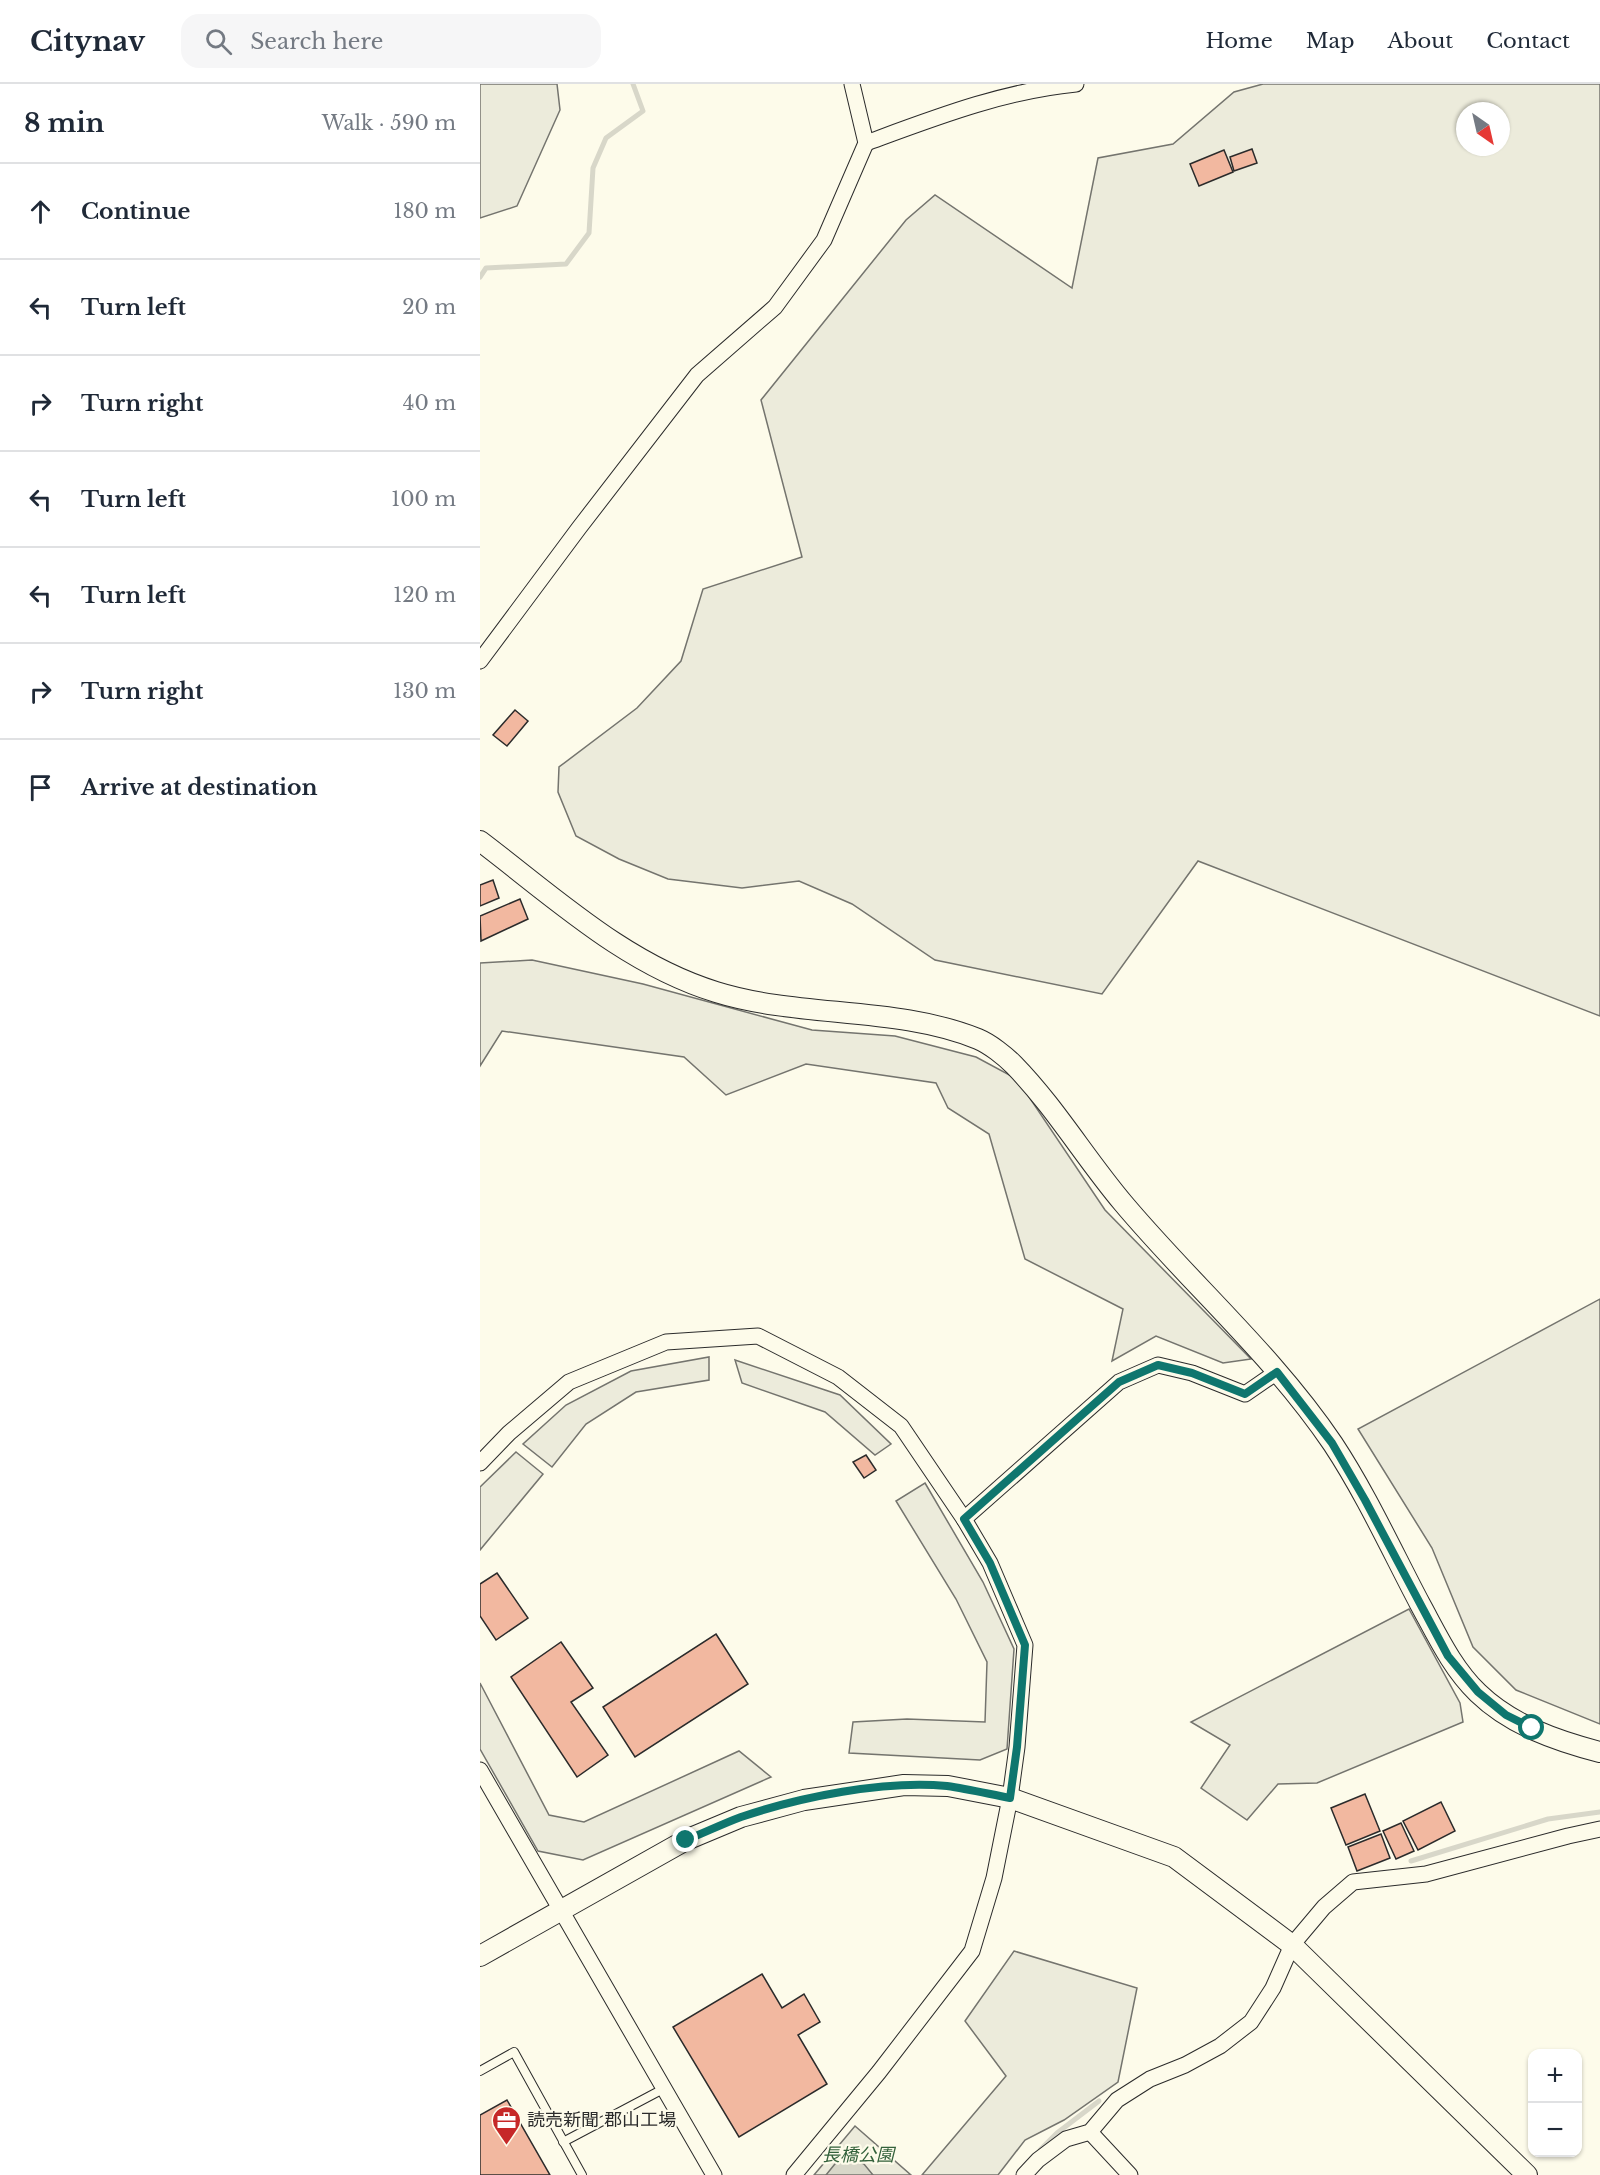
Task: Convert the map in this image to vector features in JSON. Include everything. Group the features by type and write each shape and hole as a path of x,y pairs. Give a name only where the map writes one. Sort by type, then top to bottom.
{"street":[{"path":"480,661 697,375 775,307 824,240 866,143 852,84"},
{"path":"866,143 957,109 1047,87 1076,84"},
{"path":"480,841 601,936 676,976 716,992 755,1001 918,1022 980,1040 1011,1062 1035,1088 1122,1202 1277,1372 1332,1443 1448,1656 1478,1692 1506,1715 1532,1728 1564,1743 1600,1752"},
{"path":"480,1463 509,1433 569,1382 666,1342 758,1336 838,1377 901,1426 964,1519 990,1563 1025,1645 1017,1747 1010,1798 994,1878 972,1951 879,2072 794,2175"},
{"path":"964,1519 1119,1382 1158,1365 1192,1373 1245,1394 1277,1372"},
{"path":"480,1770 714,2175"},
{"path":"480,1956 686,1840 741,1817 804,1800 904,1785 948,1786 1010,1798 1174,1857 1292,1945 1527,2175"},
{"path":"1024,2175 1038,2160 1066,2139 1090,2132 1117,2100 1150,2079 1185,2065 1220,2046 1251,2022 1273,1988 1292,1945 1324,1907 1353,1882 1426,1874 1600,1829"},
{"path":"1090,2132 1130,2175"}],"lane":[{"path":"480,2071 514,2052 582,2175"},
{"path":"563,2142 664,2088"}],"green space":[{"path":"480,84 557,84 560,110 517,206 480,218"},
{"path":"1263,84 1600,84 1600,1016 1198,861 1102,994 935,960 852,904 799,881 742,888 668,879 619,859 576,836 558,792 559,767 637,708 681,661 703,589 802,557 761,400 906,220 935,195 1072,288 1098,158 1173,144 1234,92"},
{"path":"532,960 643,984 812,1030 895,1036 976,1057 1017,1079 1105,1210 1251,1359 1223,1363 1156,1336 1112,1361 1123,1309 1025,1259 989,1134 948,1108 936,1083 806,1064 726,1095 684,1057 502,1031 480,1066 480,963"},
{"path":"1600,1299 1600,1724 1516,1690 1473,1647 1432,1548 1358,1429"},
{"path":"709,1357 709,1380 636,1392 586,1424 552,1467 523,1444 566,1405 631,1371"},
{"path":"735,1360 840,1395 891,1444 875,1455 825,1412 742,1383"},
{"path":"516,1452 543,1474 480,1550 480,1487"},
{"path":"925,1483 983,1582 1014,1649 1007,1749 980,1760 849,1753 853,1722 907,1719 985,1722 987,1662 956,1599 896,1501"},
{"path":"1409,1609 1460,1703 1463,1722 1317,1783 1278,1784 1247,1820 1201,1788 1230,1745 1191,1722"},
{"path":"480,1683 549,1815 584,1822 739,1751 771,1777 583,1860 538,1851 480,1749"},
{"path":"1014,1951 1137,1988 1118,2082 1064,2120 1025,2140 998,2175 922,2175 1006,2076 965,2021"},
{"name":"長橋公園","path":"855,2126 911,2175 814,2175"}],"shaded area":[{"path":"843,2154 864,2164 873,2175 826,2175"}],"building":[{"path":"1252,149 1257,163 1234,171 1230,157"},
{"path":"1224,150 1233,172 1199,186 1190,164"},
{"path":"515,710 528,721 507,746 493,735"},
{"path":"493,880 499,898 480,906 480,885"},
{"path":"520,899 528,919 481,941 480,916"},
{"path":"866,1455 876,1470 864,1478 853,1462"},
{"path":"497,1573 528,1618 496,1640 480,1616 480,1584"},
{"path":"716,1634 748,1684 635,1757 603,1707"},
{"path":"561,1642 593,1688 571,1702 608,1755 577,1777 511,1677"},
{"path":"1365,1794 1380,1831 1346,1845 1331,1808"},
{"path":"1441,1802 1455,1831 1418,1850 1403,1821"},
{"path":"1401,1823 1414,1851 1396,1859 1383,1831"},
{"path":"1381,1834 1390,1858 1357,1871 1348,1847"},
{"path":"762,1974 782,2008 804,1994 820,2022 798,2035 827,2084 739,2137 673,2027"},
{"name":"読売新聞 郡山工場","path":"507,2100 550,2175 480,2175 480,2115"}],"waterway":[{"path":"480,277 486,268 566,264 589,233 593,168 606,138 643,111 633,84"},
{"path":"1411,1861 1548,1819 1600,1812"},
{"path":"1040,2150 1057,2133 1099,2101"}],"place":[{"name":"読売新聞 郡山工場","path":"506,2146"}],"route":[{"path":"686,1840 741,1817 804,1800 904,1785 948,1786 1010,1798 1017,1747 1025,1645 990,1563 964,1519 1119,1382 1158,1365 1192,1373 1245,1394 1277,1372 1332,1443 1448,1656 1478,1692 1506,1715 1532,1728"}]}
